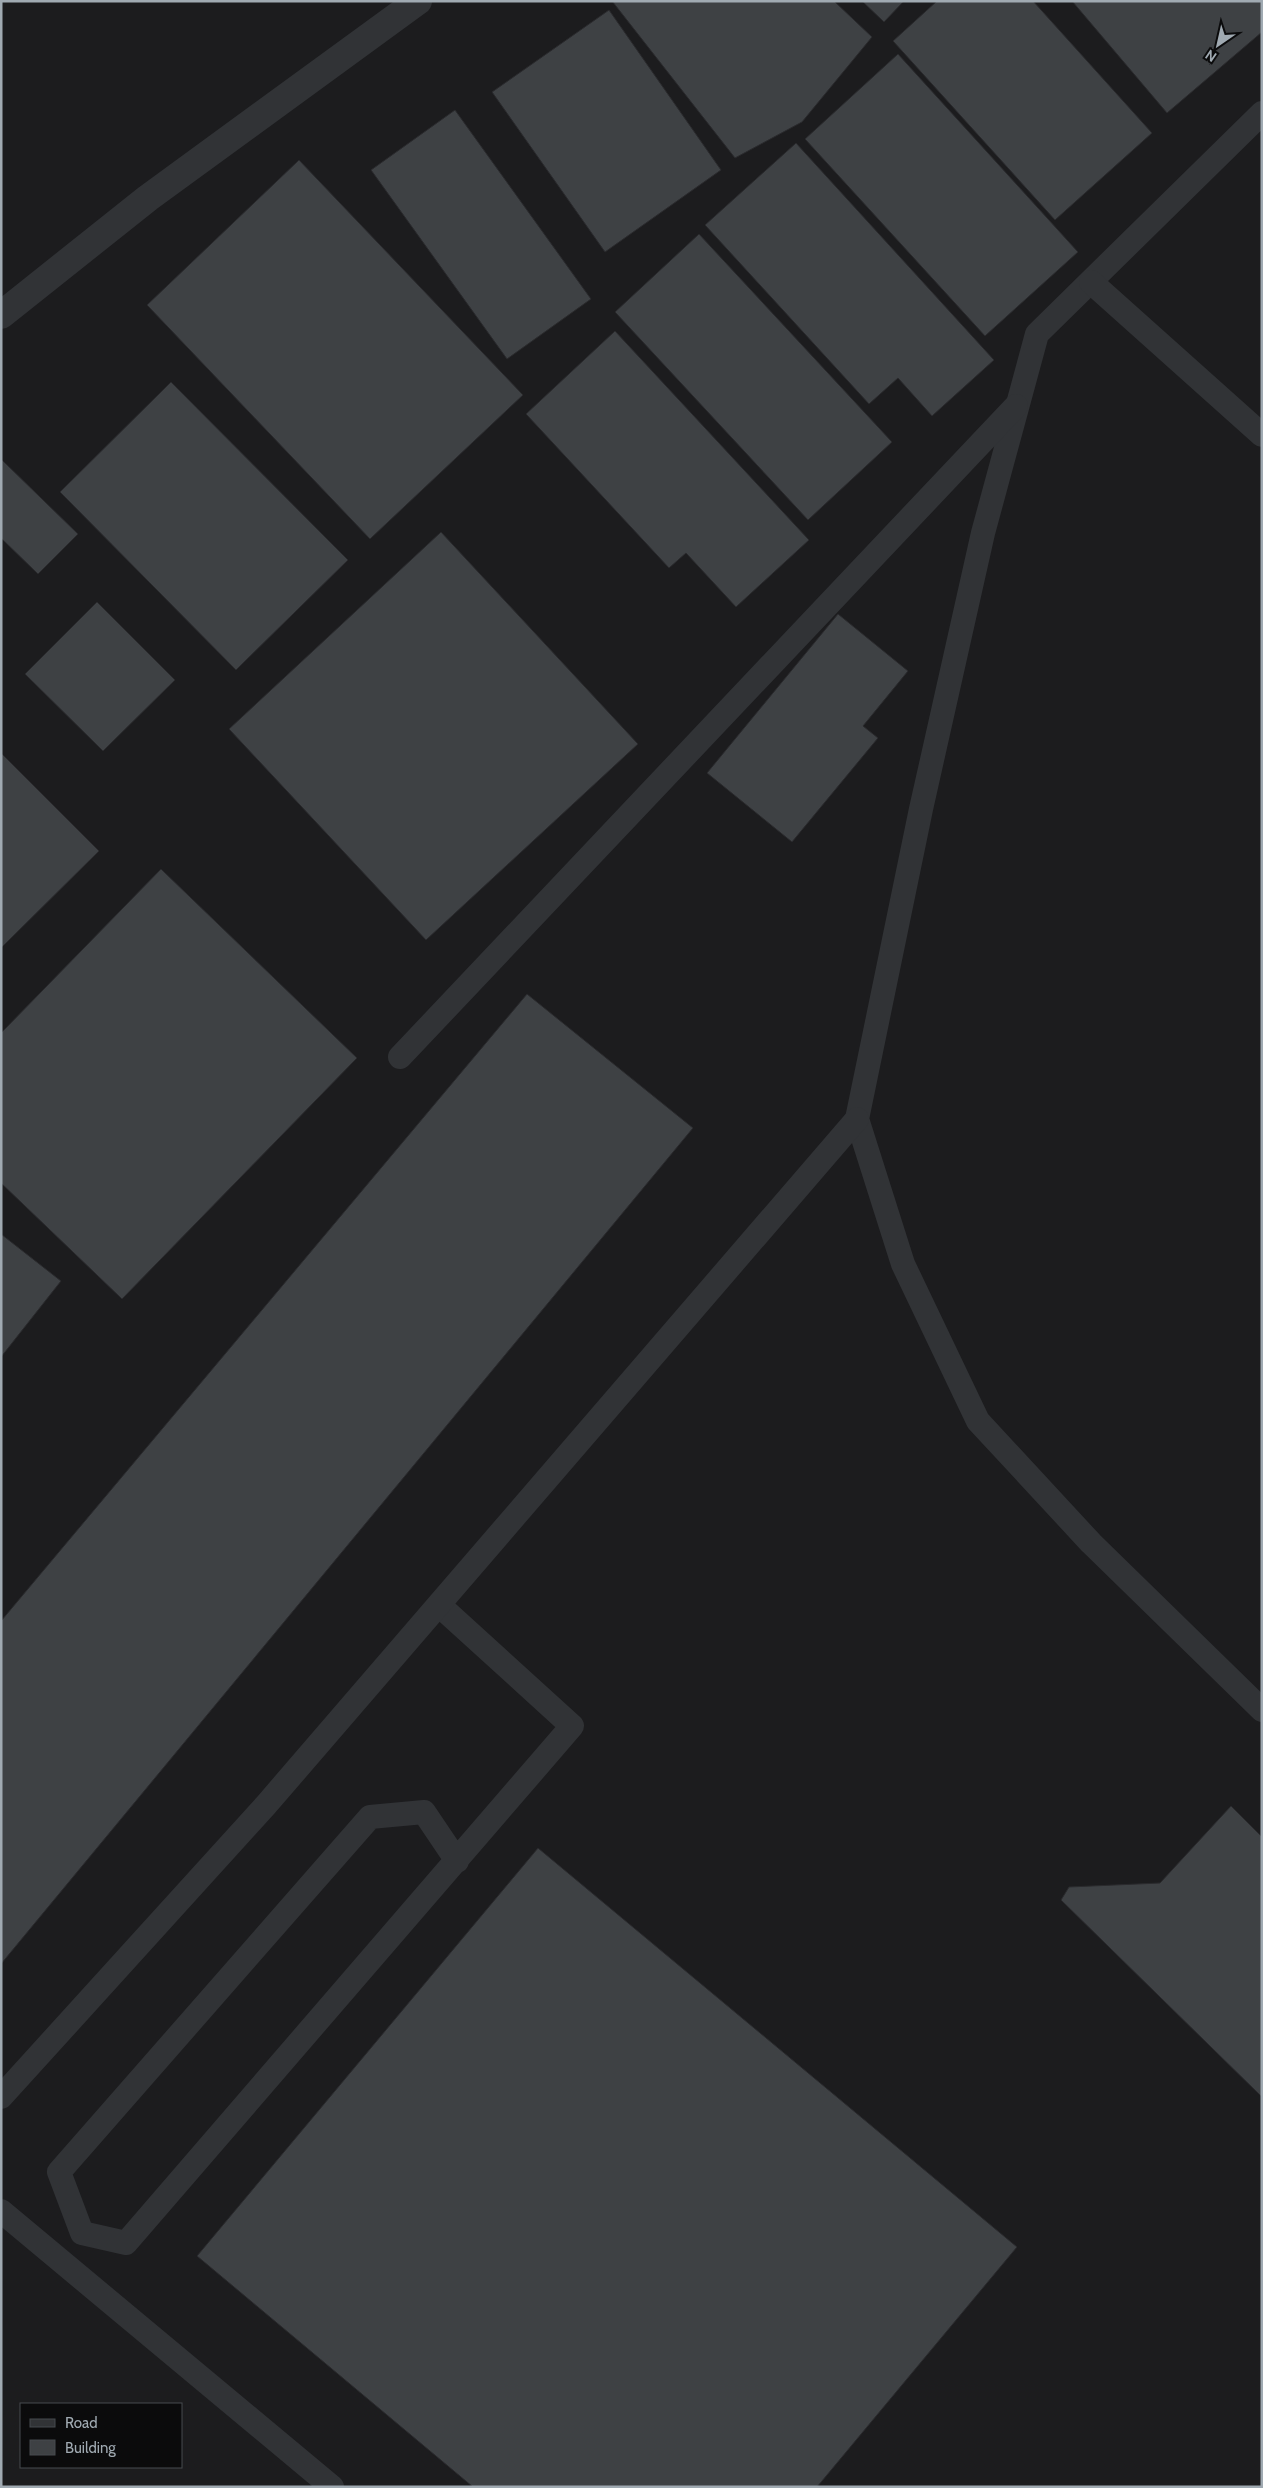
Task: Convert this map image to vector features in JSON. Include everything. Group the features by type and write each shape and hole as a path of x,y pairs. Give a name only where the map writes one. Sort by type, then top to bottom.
{"street":[{"path":"1,315 148,198 418,1"}],"lane":[{"path":"1262,113 1037,334 983,532 921,809 858,1119 903,1264 978,1421 1091,1543 1262,1710"},
{"path":"1091,282 1262,435"},
{"path":"400,1057 1019,403"},
{"path":"1,2097 266,1805 858,1119"},
{"path":"439,1605 572,1726 457,1860 126,2243 82,2233 59,2172 370,1817 424,1812 457,1860"},
{"path":"1,2211 332,2487"}],"shaded area":[{"path":"1,1 1262,1 1262,2487 1,2487"}],"building":[{"path":"612,1 834,1 872,37 802,122 735,158"},
{"path":"862,1 904,1 884,22"},
{"path":"937,1 1033,1 1152,133 1055,220 893,41"},
{"path":"1072,1 1262,1 1262,32 1167,113"},
{"path":"609,10 721,170 605,252 492,92"},
{"path":"898,54 1078,252 985,336 805,139"},
{"path":"455,110 591,299 507,359 371,170"},
{"path":"796,143 994,360 932,416 898,378 869,404 705,225"},
{"path":"299,160 523,395 370,539 147,305"},
{"path":"699,234 892,442 808,520 615,312"},
{"path":"615,331 809,540 736,607 686,553 669,568 526,414"},
{"path":"171,382 348,560 236,670 60,492"},
{"path":"1,459 78,534 38,574 1,538"},
{"path":"441,532 638,744 426,940 229,729"},
{"path":"97,602 175,680 103,751 25,674"},
{"path":"838,614 908,671 863,726 878,738 792,842 707,773"},
{"path":"1,753 99,851 1,948"},
{"path":"161,869 357,1058 122,1299 1,1183 1,1033"},
{"path":"527,994 693,1128 1,1964 1,1621"},
{"path":"1,1234 61,1281 1,1357"},
{"path":"1231,1806 1262,1837 1262,2097 1061,1900 1069,1887 1160,1883"},
{"path":"538,1848 1017,2247 817,2487 473,2487 197,2256"}]}
